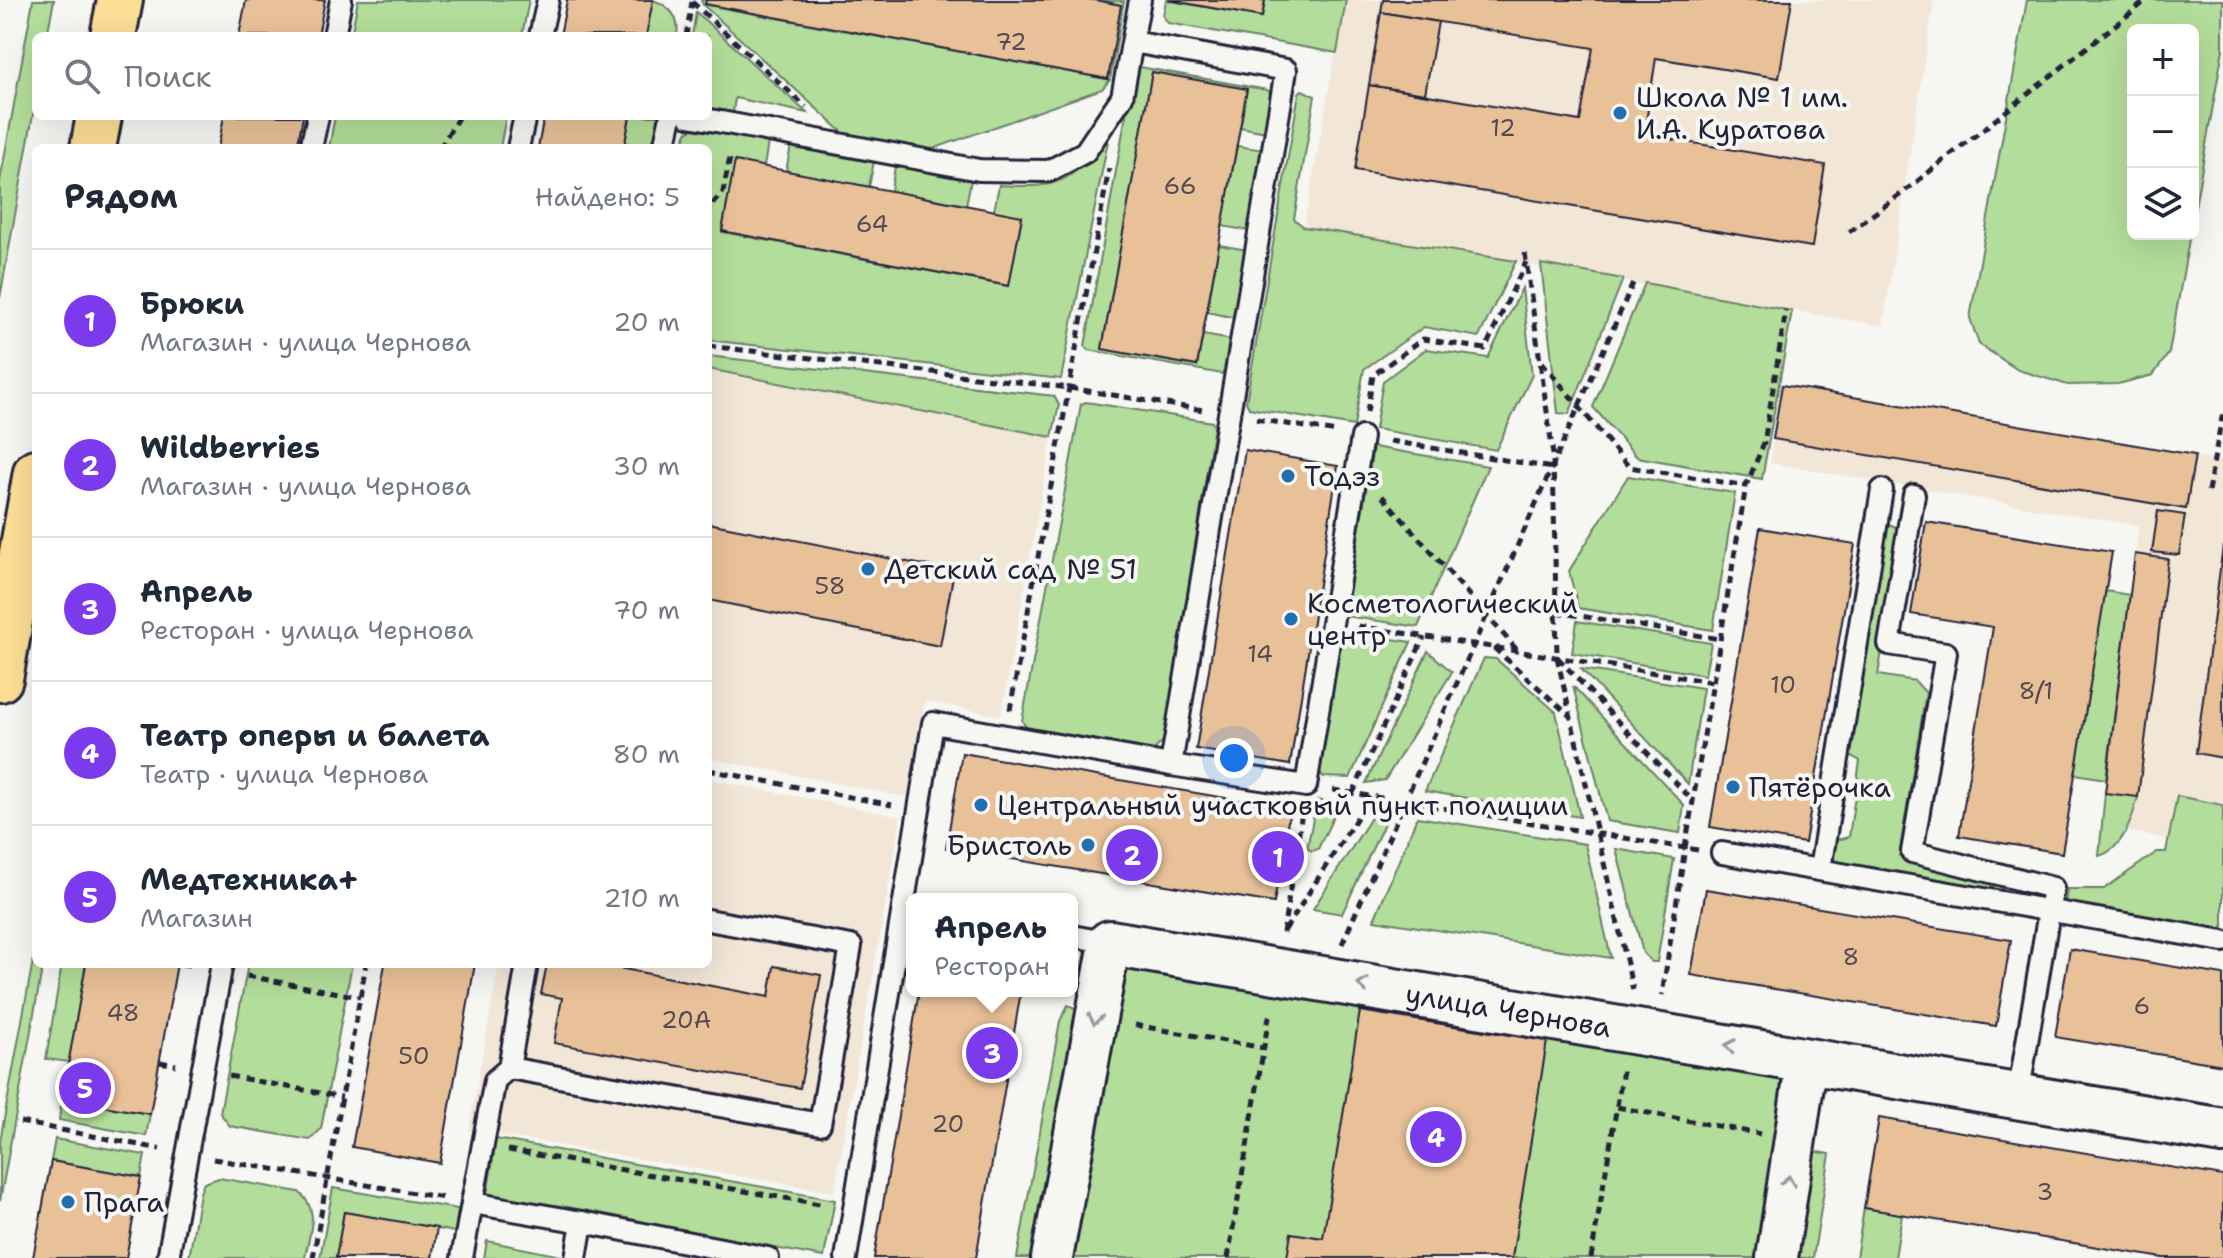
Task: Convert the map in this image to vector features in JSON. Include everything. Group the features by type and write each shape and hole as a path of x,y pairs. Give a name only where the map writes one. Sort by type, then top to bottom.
{"main road":[{"path":"114,32 120,0"},
{"path":"94,144 98,120"},
{"path":"0,679 23,629 32,520"}],"street":[{"name":"улица Чернова","path":"1052,1258 1096,1018 1091,940 2223,1131"},
{"path":"1777,1258 1807,1059"}],"lane":[{"path":"335,32 341,0"},
{"path":"541,32 548,0"},
{"path":"712,120 979,170 1049,171 1085,152 1122,97 1140,0"},
{"path":"1133,42 1286,70 1171,765"},
{"path":"312,144 317,120"},
{"path":"519,144 524,120"},
{"path":"665,144 670,120"},
{"path":"846,1258 933,723 1306,786 1362,437"},
{"path":"1820,869 1882,490"},
{"path":"1914,495 1889,644 1946,653 1912,852 2053,888 2018,1096"},
{"path":"1722,853 2223,941"},
{"path":"509,1068 820,1124 851,946 712,921"},
{"path":"168,1258 221,968"},
{"path":"462,1258 495,1080 509,1068 526,968"},
{"path":"472,1203 768,1258"},
{"path":"576,1258 582,1222"}],"path":[{"path":"1849,232 2147,0"},
{"path":"687,32 692,1"},
{"path":"692,1 847,145"},
{"path":"442,144 457,120"},
{"path":"712,205 723,192 736,124"},
{"path":"1005,736 1111,158"},
{"path":"1525,253 1553,468 1557,657 1635,995"},
{"path":"1362,437 1373,375 1423,339 1485,349 1526,262"},
{"path":"1341,945 1477,645 1634,281"},
{"path":"1661,1000 1746,486 1764,443 1786,310"},
{"path":"712,346 1070,388 1553,468"},
{"path":"1539,359 1629,467 1746,486"},
{"path":"2208,491 2223,412"},
{"path":"1358,468 1519,652"},
{"path":"1556,612 1720,639"},
{"path":"1333,622 1713,682"},
{"path":"1353,793 1424,637"},
{"path":"1493,647 1571,717"},
{"path":"1557,657 1693,801"},
{"path":"712,771 919,810"},
{"path":"1370,796 1283,935 1306,786 1353,793 1598,833 1685,848 1722,853"},
{"path":"226,968 360,997"},
{"path":"313,1258 365,968"},
{"path":"1228,1258 1271,1005"},
{"path":"1096,1018 1264,1048"},
{"path":"1591,1258 1625,1056"},
{"path":"202,1070 342,1097"},
{"path":"1617,1107 1772,1136"},
{"path":"20,1122 187,1155 472,1203"},
{"path":"483,1146 854,1210"}],"shaded area":[{"name":"Школа № 1 им. И.А. Куратова","path":"1345,0 1934,0 1883,326 1304,227"},
{"name":"Детский сад № 51","path":"712,370 1052,437 1001,716 925,701 907,797 712,759"},
{"path":"1782,385 2223,461 2223,850 2101,826 2139,526 1770,463"},
{"path":"712,780 901,817 834,1192 469,1130 498,968 712,968"}],"green space":[{"path":"33,0 54,0 48,32 32,32 32,120 0,298 0,181"},
{"path":"358,0 529,0 523,32 352,32"},
{"path":"653,0 672,13 677,32 647,32"},
{"path":"701,0 706,0 706,5 1107,79 1121,5 1095,0 1124,1 1110,80 1102,89 924,152 850,139 703,5"},
{"path":"1166,0 1262,17 1265,0 1346,0 1337,53 1168,23 1163,16"},
{"path":"2027,0 2223,0 2223,49 2199,184 2199,24 2127,24 2127,240 2189,240 2169,353 2153,375 2118,384 2068,385 2018,370 1979,344 1970,318"},
{"path":"696,12 807,113 735,98 732,120 712,116 712,32 693,32"},
{"path":"1140,67 1267,90 1273,95 1266,132 1240,127 1247,89 1152,73 1102,349 1197,366 1203,335 1232,340 1228,364 1222,374 1089,350 1085,346 1133,75"},
{"path":"1302,90 1315,96 1294,219 1304,227 1516,261 1479,337 1424,327 1364,369 1354,426 1249,408 1246,402 1299,93"},
{"path":"334,120 505,120 501,144 330,144"},
{"path":"629,120 660,120 656,144 625,144"},
{"path":"1111,126 1061,379 712,340 712,144 682,144 688,131 694,128 768,142 764,167 735,162 722,232 1008,286 1022,217 994,211 999,185 1054,183 1066,178 1088,159"},
{"path":"791,146 874,161 869,187 786,171"},
{"path":"1237,146 1265,150 1251,231 1222,226"},
{"path":"895,166 971,180 966,205 891,191"},
{"path":"1219,245 1248,250 1236,318 1207,312"},
{"path":"1541,264 1623,279 1569,414 1558,413"},
{"path":"1645,283 1792,311 1762,479 1637,457 1593,407"},
{"path":"1522,288 1532,375 1496,450 1375,429 1383,381 1426,349 1488,358"},
{"path":"712,356 1054,396 1059,405 1052,437 712,370"},
{"path":"1086,402 1212,422 1214,427 1164,740 1153,751 1036,731 1026,727 1022,721 1081,404"},
{"path":"1373,447 1488,466 1418,627 1345,616"},
{"path":"1628,476 1735,493 1713,630 1578,608 1569,571"},
{"path":"1889,524 1900,529 1901,537 1878,675 1915,681 1926,693 1899,856 1996,882 2003,890 2000,894 1836,865 1832,861 1836,840 1849,837 1860,761 1848,754 1884,527"},
{"path":"2105,591 2130,595 2106,779 2075,774"},
{"path":"1577,621 1711,643 1705,675 1572,653"},
{"path":"1342,631 1411,642 1350,778 1323,777 1320,772"},
{"path":"1428,651 1452,672 1385,780 1366,783"},
{"path":"1484,658 1496,659 1556,712 1580,817 1425,791"},
{"path":"1581,669 1703,688 1688,784"},
{"path":"1573,686 1684,805 1680,833 1607,821"},
{"path":"2105,793 2138,797 2120,840 2099,856"},
{"path":"2177,796 2223,805 2223,932 2065,903 2067,889 2104,889 2157,852 2166,852"},
{"path":"1317,800 1339,805 1318,849 1312,851 1307,848"},
{"path":"1376,810 1389,813 1342,914 1313,909"},
{"path":"1417,817 1585,844 1611,958 1374,920"},
{"path":"1616,849 1674,859 1657,962 1652,962 1643,953"},
{"path":"32,966 42,968 0,1201 0,1141"},
{"path":"1119,967 1786,1079 1757,1258 1069,1258"},
{"path":"61,968 85,968 69,1062 46,1059"},
{"path":"247,968 351,968 321,1129 310,1140 230,1126 220,1113"},
{"path":"1068,1005 1080,1010 1039,1258 1017,1258 1060,1021"},
{"path":"62,1099 150,1114 146,1136 59,1120"},
{"path":"55,1139 145,1155 141,1177 51,1161"},
{"path":"496,1139 835,1200 824,1257 487,1195"},
{"path":"1807,1150 1830,1154 1813,1258 1791,1258"},
{"path":"219,1178 299,1192 306,1199 312,1214 305,1258 189,1258 200,1193 204,1183"},
{"path":"333,1188 458,1209 455,1232 344,1212 336,1258 320,1258"},
{"path":"1864,1208 1902,1214 1895,1258 1856,1258"},
{"path":"487,1241 561,1256 561,1258 484,1258"}],"building":[{"path":"246,0 325,0 319,32 240,32"},
{"path":"567,0 653,0 647,32 561,32"},
{"path":"706,0 1095,0 1121,5 1108,79 705,4"},
{"path":"1168,0 1265,0 1262,17"},
{"path":"1383,0 1792,0 1779,78 1656,58 1644,135 1825,165 1812,247 1355,170 1369,85 1580,121 1593,48 1381,12"},
{"path":"1381,12 1438,22 1425,94 1369,85"},
{"path":"1152,72 1247,89 1197,366 1102,349"},
{"path":"223,120 302,120 298,144 219,144"},
{"path":"543,120 629,120 625,144 539,144"},
{"path":"735,161 1022,216 1009,286 722,231"},
{"path":"1782,385 2195,455 2186,509 1773,439"},
{"path":"1245,450 1338,466 1290,765 1196,749"},
{"path":"2158,511 2185,515 2179,555 2152,552"},
{"path":"1926,522 2112,552 2062,853 1959,836 1993,627 1911,614"},
{"path":"712,524 954,571 940,646 712,601"},
{"path":"1760,528 1855,544 1805,843 1710,827"},
{"path":"2223,546 2223,758 2196,753"},
{"path":"2135,554 2168,559 2138,797 2105,793"},
{"path":"962,753 1290,809 1274,903 946,848"},
{"path":"1706,889 2011,940 1996,1026 1691,975"},
{"path":"2070,949 2223,975 2223,1065 2055,1037"},
{"path":"774,966 821,975 800,1088 554,1043 562,998 541,994 546,968 619,968 769,997"},
{"path":"85,968 176,968 150,1114 62,1099"},
{"path":"384,968 474,968 440,1163 352,1147"},
{"path":"918,997 1020,997 976,1258 874,1258"},
{"path":"1360,1011 1547,1041 1512,1258 1287,1258 1291,1233 1323,1238"},
{"path":"1879,1118 2223,1176 2223,1258 2163,1258 1864,1208"},
{"path":"51,1161 141,1177 126,1258 33,1258"},
{"path":"344,1212 437,1228 432,1258 336,1258"}],"place":[{"name":"Школа № 1 им. И.А. Куратова","path":"1620,113"},
{"name":"Тодэз","path":"1288,476"},
{"name":"Детский сад № 51","path":"868,569"},
{"name":"Косметологический центр","path":"1291,619"},
{"name":"Пятёрочка","path":"1733,787"},
{"name":"Центральный участковый пункт полиции","path":"981,805"},
{"name":"Бристоль","path":"1088,845"},
{"name":"Wildberries","path":"1132,855"},
{"name":"Брюки","path":"1278,857"},
{"name":"Апрель","path":"992,1053"},
{"name":"Медтехника+","path":"85,1088"},
{"name":"Театр оперы и балета","path":"1436,1137"},
{"name":"Прага","path":"68,1202"}]}
